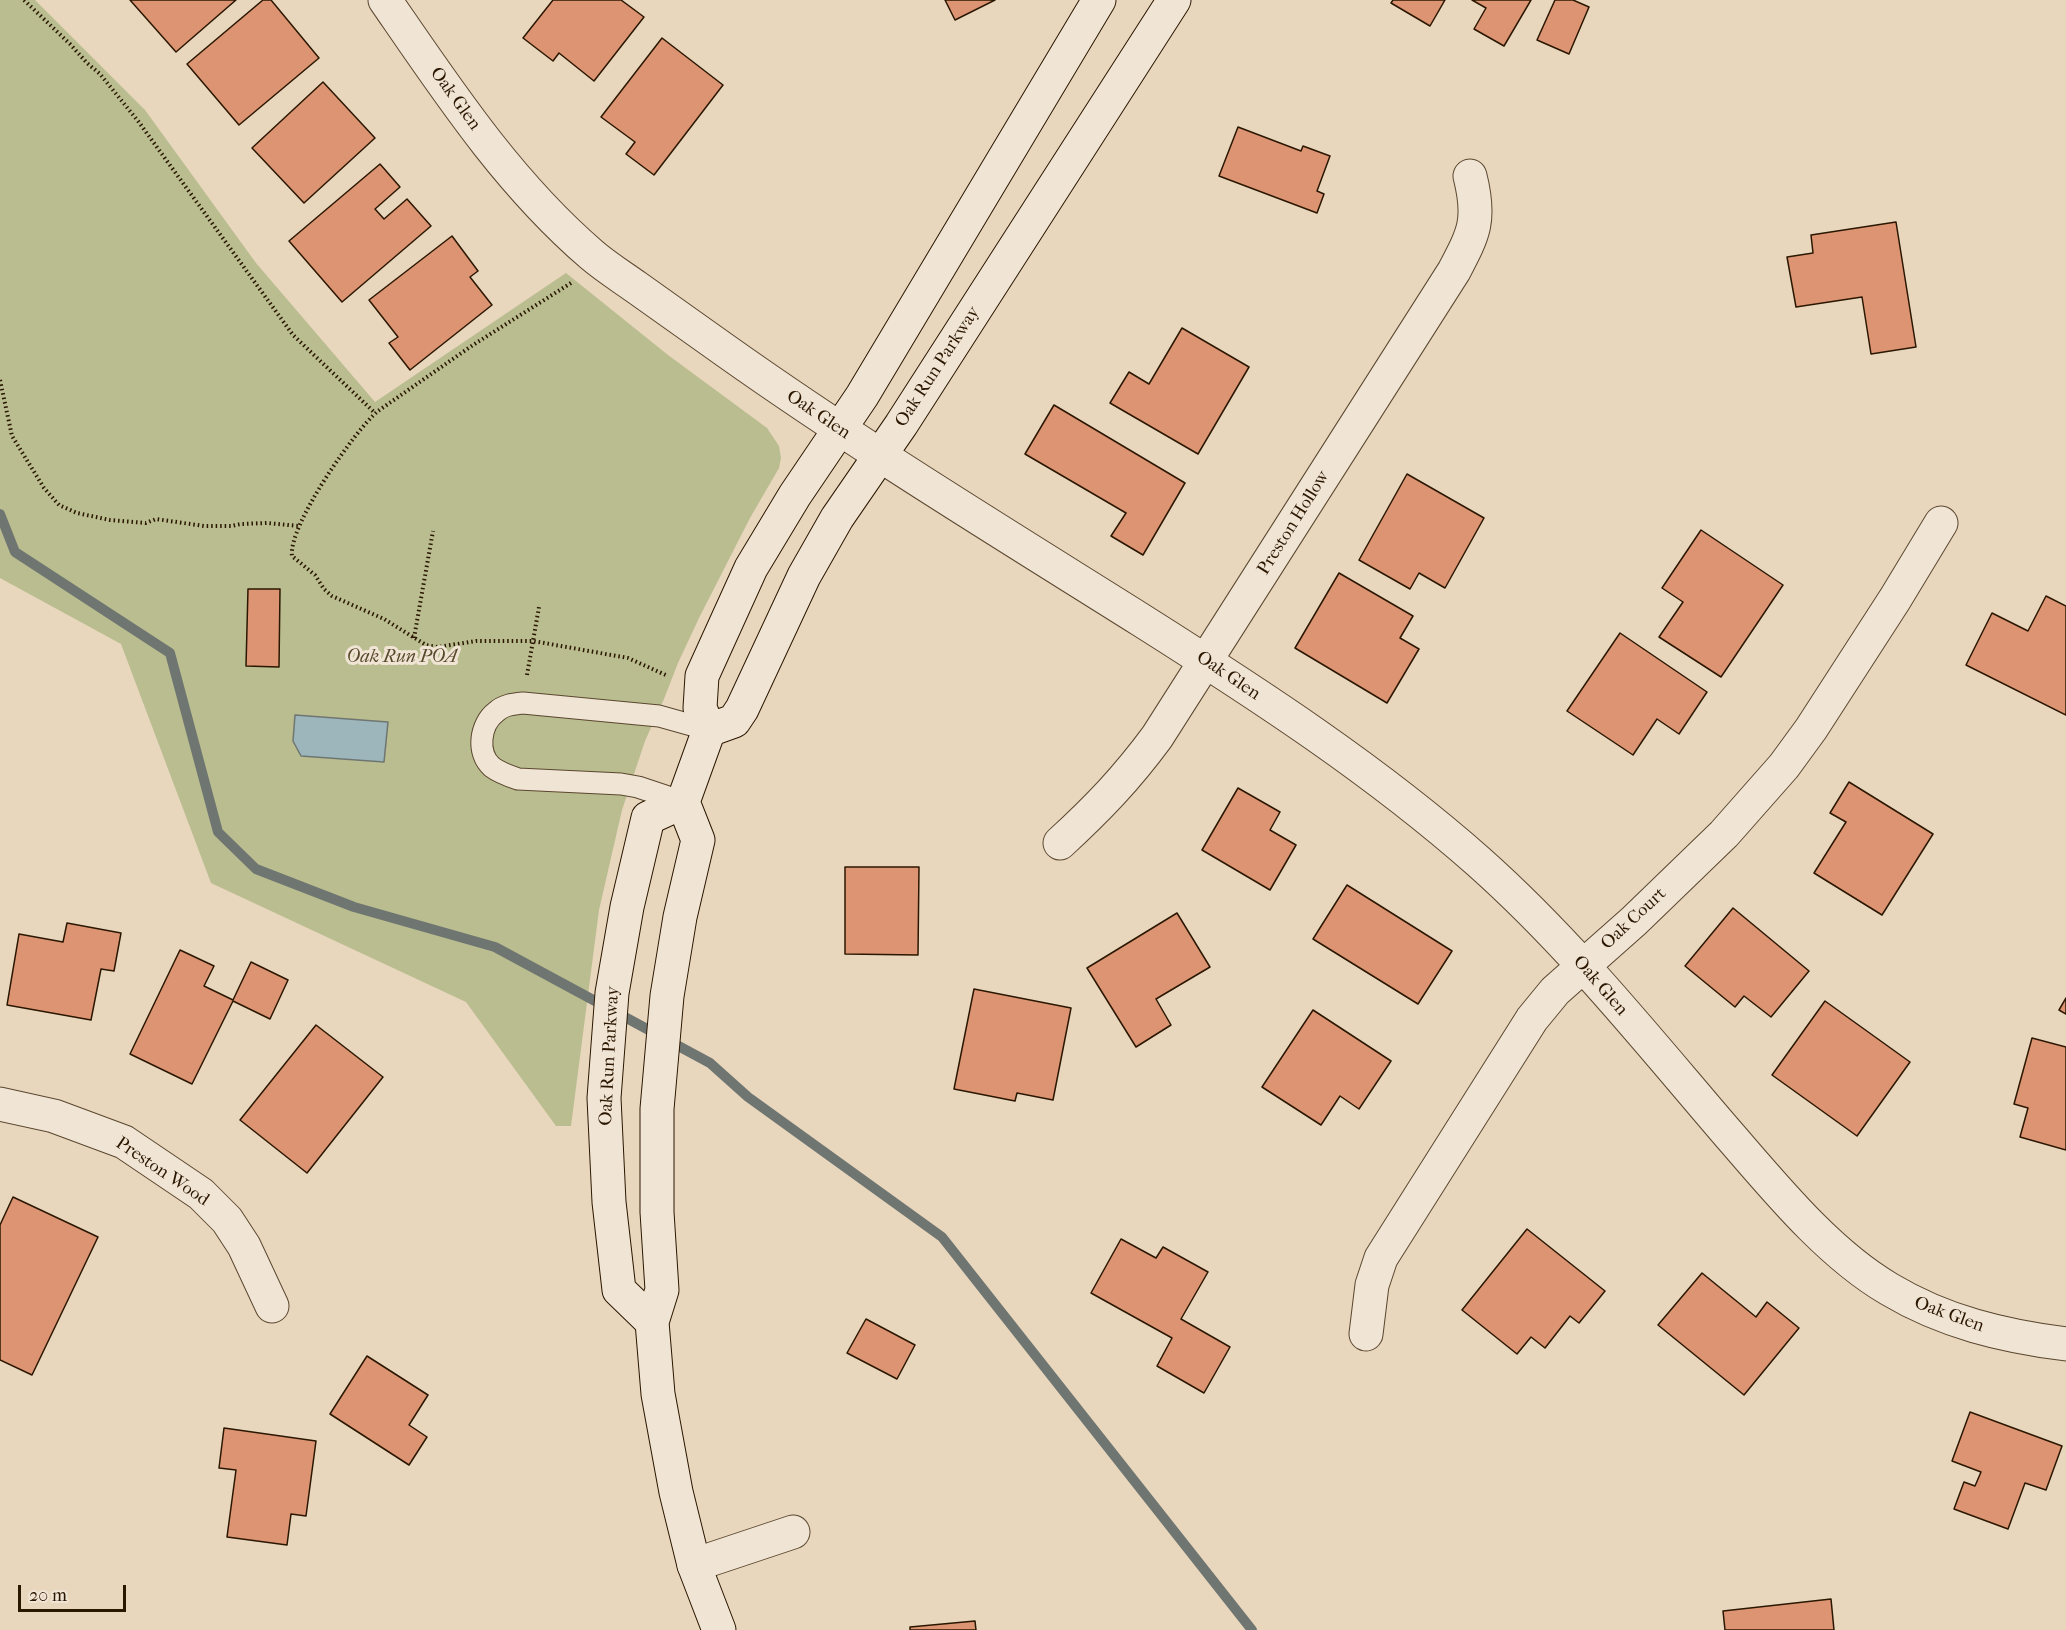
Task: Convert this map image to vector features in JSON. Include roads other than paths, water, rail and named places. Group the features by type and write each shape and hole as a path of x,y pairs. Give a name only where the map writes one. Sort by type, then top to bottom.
{"street":[{"name":"Oak Glen","path":"385,0 468,120 534,200 594,257 810,411 1206,661 1358,764 1480,862 1583,965 1773,1186 1846,1259 1884,1287 1922,1307 1966,1324 2021,1338 2066,1344"},
{"path":"719,1630 694,1565 667,1451 658,1394 652,1322 662,1290 657,1212 657,1109 667,996 680,917 698,840 682,802 709,730 700,708 702,676 751,568 795,495 862,396 1099,0"},
{"name":"Oak Run Parkway","path":"709,730 734,721 742,709 804,576 837,518 901,425 1174,0"},
{"name":"Preston Hollow","path":"1060,843 1104,802 1133,770 1206,661 1454,272 1467,247 1476,222 1475,197 1470,176"},
{"name":"Oak Court","path":"1366,1334 1372,1285 1381,1258 1532,1019 1555,991 1634,921 1724,834 1784,766 1818,719 1941,523"},
{"name":"Oak Run Parkway","path":"652,1322 619,1290 609,1202 604,1098 612,993 627,907 648,818 682,802"},
{"name":"Preston Wood","path":"0,1104 54,1116 124,1142 201,1194 227,1221 244,1246 273,1306"},
{"path":"694,1565 793,1532"}],"lane":[{"path":"682,802 638,787 621,784 518,779 503,774 490,765 483,753 482,737 486,724 495,712 507,705 522,703 659,716 709,730"}],"water":[{"path":"295,715 388,722 384,762 301,756 293,741"}],"waterway":[{"path":"0,514 15,552 170,653 218,832 256,869 354,907 495,947 710,1063 748,1097 942,1237 1252,1630"}],"park label":[{"name":"Oak Run POA","path":"402,658"}]}
